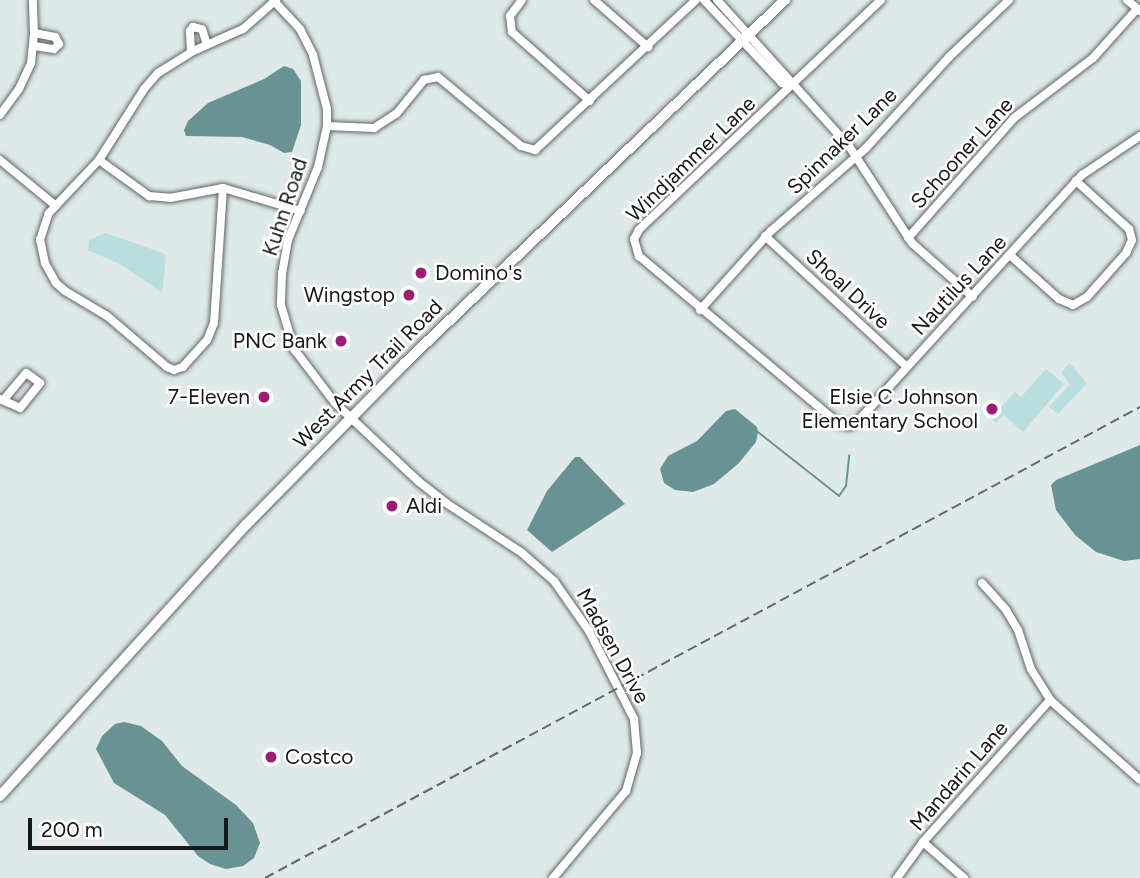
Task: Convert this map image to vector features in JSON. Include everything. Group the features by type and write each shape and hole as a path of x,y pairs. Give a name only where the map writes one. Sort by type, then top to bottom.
{"main road":[{"name":"West Army Trail Road","path":"0,796 246,525 351,418 489,282 785,0"}],"street":[{"path":"0,115 24,80 34,46 33,0"},
{"path":"223,188 223,220 212,330 183,367 174,370 107,316 65,291 49,273 40,240 46,222 55,206 99,160 144,89 158,73 191,52 243,29 274,0"},
{"name":"Kuhn Road","path":"274,0 300,29 313,55 325,94 327,126 318,167 288,240 282,272 281,305 286,330 304,366 351,418"},
{"path":"522,0 510,16 509,22 517,39 590,101"},
{"path":"594,0 648,47"},
{"path":"327,126 374,128 397,113 424,80 438,77 521,146 532,150 547,142 696,0"},
{"path":"704,0 746,37"},
{"path":"717,0 782,83 791,85 857,156 908,238 973,297"},
{"name":"Windjammer Lane","path":"804,394 700,310 639,256 634,243 636,234 881,0"},
{"name":"Spinnaker Lane","path":"700,310 765,236 857,156 893,121 949,57 1009,0"},
{"path":"1127,0 1139,10"},
{"name":"Schooner Lane","path":"908,238 1014,118 1093,58 1139,10"},
{"path":"191,52 190,31 193,27 202,29 207,44"},
{"path":"34,33 55,37 59,44 54,49 34,46"},
{"name":"Nautilus Lane","path":"804,394 838,423 852,425 1011,256 1076,181 1140,136"},
{"path":"0,160 55,206"},
{"path":"99,160 149,196 170,198 223,188 301,211"},
{"path":"1011,256 1059,299 1073,305 1087,297 1126,253 1132,240 1129,229 1076,181"},
{"name":"Shoal Drive","path":"765,236 907,367"},
{"path":"26,373 40,383 20,408 2,400 26,373"},
{"name":"Madsen Drive","path":"351,418 438,498 523,553 546,572 579,615 628,706 637,735 637,752 626,791 553,878"},
{"path":"982,583 1006,610 1018,630 1031,669 1049,700 1140,780"},
{"name":"Mandarin Lane","path":"897,878 923,842 1049,700"},
{"path":"923,842 964,878"}],"shaded area":[{"path":"284,66 293,69 301,81 301,125 292,152 284,153 270,145 242,137 186,136 184,130 188,121 208,103 264,79"},
{"path":"106,233 163,253 166,258 162,293 122,265 88,250 89,240"},
{"path":"1070,363 1087,383 1058,414 1049,407 1070,384 1061,373"},
{"path":"1046,369 1064,384 1023,432 1004,415 996,423 991,418 1015,392 1021,397"},
{"path":"735,409 757,427 758,432 756,442 739,463 714,484 693,492 675,490 664,483 660,469 668,456 697,441 726,411"},
{"path":"1140,445 1140,559 1124,561 1096,552 1075,535 1056,510 1051,485 1056,480"},
{"path":"575,457 580,457 625,504 552,552 527,530 547,491"},
{"path":"124,722 141,726 162,741 182,766 236,805 253,823 260,843 254,858 243,866 226,869 210,864 198,856 165,815 114,783 96,749 102,736 115,724"}],"waterway":[{"path":"758,432 839,496 846,486 849,455"}],"railway":[{"path":"265,878 1140,407"}],"place":[{"name":"Domino's","path":"421,273"},
{"name":"Wingstop","path":"409,295"},
{"name":"PNC Bank","path":"341,341"},
{"name":"7-Eleven","path":"264,397"},
{"name":"Elsie C Johnson Elementary School","path":"992,409"},
{"name":"Aldi","path":"392,506"},
{"name":"Costco","path":"271,757"}]}
